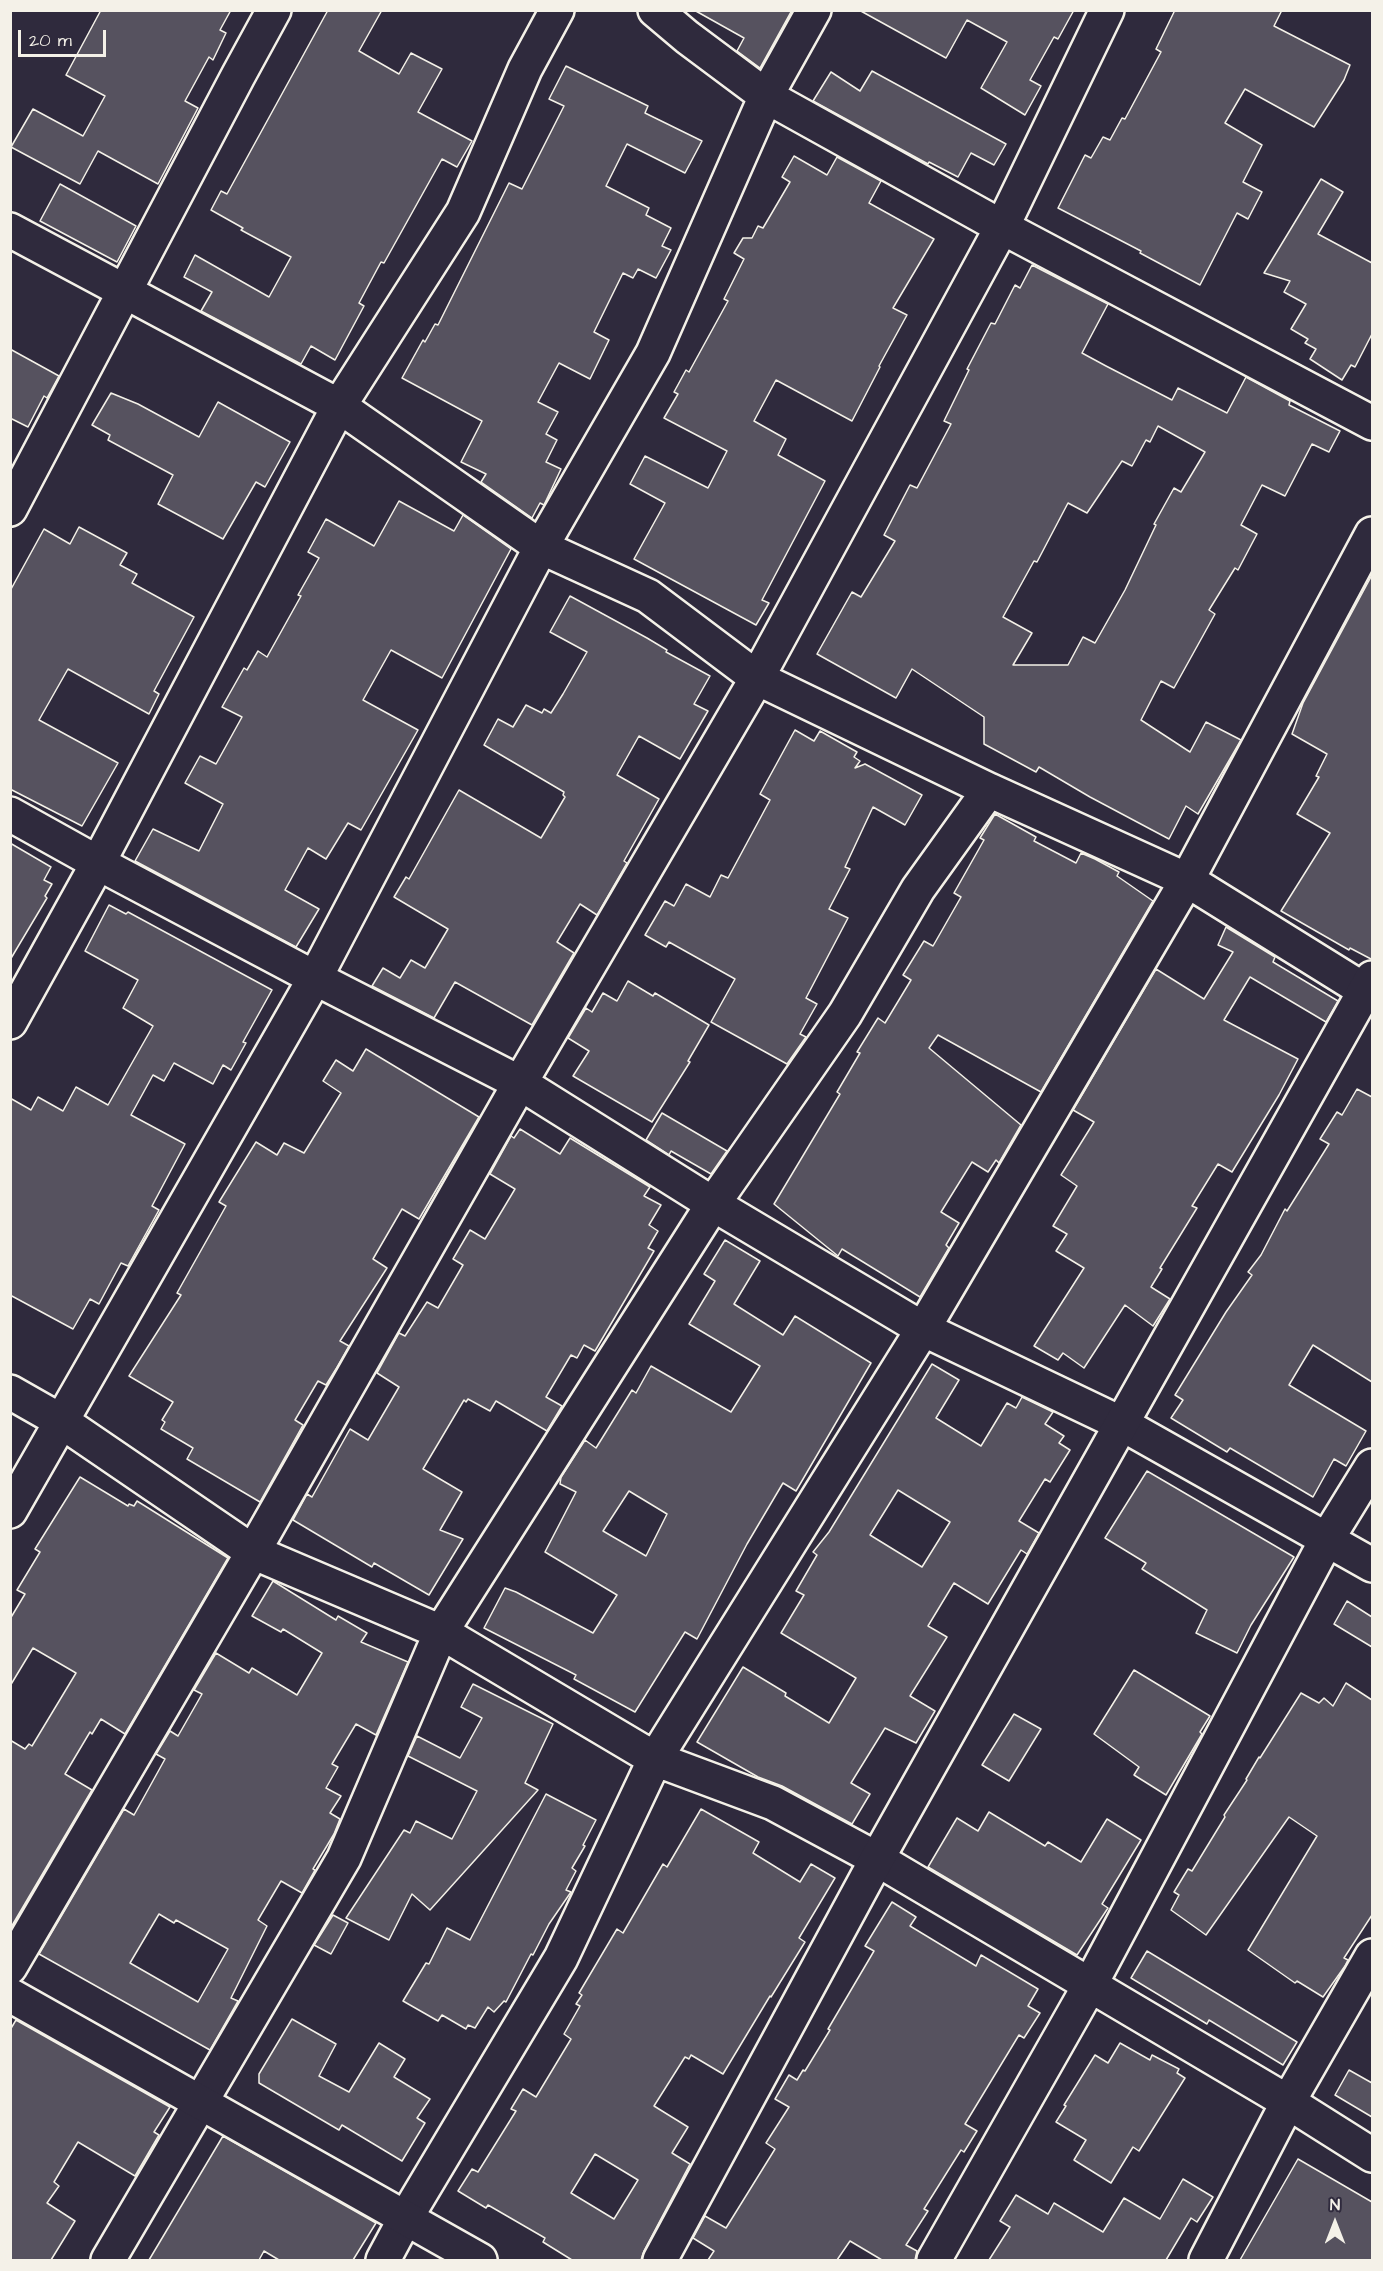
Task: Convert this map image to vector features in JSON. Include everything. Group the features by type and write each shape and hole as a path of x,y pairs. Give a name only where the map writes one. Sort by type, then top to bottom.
{"street":[{"path":"10,509 274,10"},
{"path":"10,1022 98,863 339,406 463,212 525,69 557,10"},
{"path":"655,10 766,96 1002,226 1372,423"},
{"path":"10,1511 315,978 541,547 653,353 766,96 814,10"},
{"path":"10,1967 253,1552 520,1083 757,678 1002,226 1107,10"},
{"path":"10,230 339,406 541,547 648,596 757,678 988,790 1187,880 1370,988 877,1859 660,2260"},
{"path":"383,2260 405,2219 561,1958 655,1759 923,1329 1187,880 1372,534"},
{"path":"108,2260 344,1858 441,1632 713,1204 845,1014 918,889 988,790"},
{"path":"10,814 315,978 520,1083 713,1204 923,1329 1122,1424 1372,1565"},
{"path":"10,1392 61,1421 253,1552 441,1632 655,1759 773,1803 877,1859 1288,2102 1372,2155"},
{"path":"934,2260 1090,1985 1327,1539 1372,1466"},
{"path":"1206,2260 1288,2102 1372,1956"},
{"path":"10,1995 480,2260"}],"building":[{"path":"101,10 231,10 220,30 226,33 213,60 209,57 185,101 198,108 158,184 98,151 80,184 11,147 33,109 83,136 105,96 66,75"},
{"path":"328,10 382,10 359,51 399,74 411,53 442,69 418,112 472,141 457,167 442,159 359,303 364,306 335,360 311,346 301,364 201,311 212,292 184,277 195,255 269,297 291,257 241,230 243,228 211,210 221,191 227,194"},
{"path":"694,10 792,10 760,68 737,51 744,38"},
{"path":"859,10 1074,10 1058,39 1054,37 1030,80 1041,86 1025,115 981,88 1007,42 967,20 946,58"},
{"path":"1175,10 1282,10 1274,26 1350,65 1344,80 1314,127 1245,89 1225,123 1262,145 1243,182 1262,192 1248,219 1237,213 1200,285 1058,208 1085,155 1091,158 1103,137 1110,140 1122,118 1125,119 1161,52 1156,49"},
{"path":"566,66 648,106 645,113 702,141 685,173 627,144 606,186 649,208 646,215 671,228 662,246 671,250 656,278 638,269 633,278 623,273 594,332 609,340 590,379 559,363 538,402 558,412 546,434 557,440 546,462 561,469 544,505 540,503 532,518 481,482 486,474 461,462 482,421 402,378 423,340 425,342 435,324 438,325 509,183 522,189 564,106 549,99"},
{"path":"872,71 1006,144 994,165 971,153 958,177 929,162 928,164 813,101 831,72 860,91"},
{"path":"794,156 827,175 837,157 881,181 869,203 934,239 893,308 907,315 852,421 776,380 754,421 786,439 778,455 825,481 762,600 769,603 756,625 634,559 665,503 630,484 645,456 708,488 727,451 664,418 678,394 674,392 686,370 689,372 728,301 724,299 744,259 734,253 743,238 752,238 758,226 763,228 790,182 782,177"},
{"path":"1321,179 1343,192 1318,234 1372,263 1372,334 1355,367 1351,365 1342,380 1310,359 1316,349 1305,343 1308,339 1291,329 1306,304 1284,292 1290,281 1264,273"},
{"path":"60,184 136,226 117,262 40,221"},
{"path":"1032,265 1108,304 1082,353 1172,400 1178,388 1227,413 1246,377 1290,401 1289,405 1340,431 1329,452 1312,444 1285,496 1262,485 1241,525 1257,534 1238,570 1235,568 1209,610 1215,614 1174,688 1161,681 1141,720 1190,752 1206,722 1241,740 1198,814 1186,806 1169,839 1039,767 1036,772 984,744 984,717 912,669 896,698 817,654 852,592 861,597 895,541 884,535 910,485 917,488 951,424 944,421 991,323 995,324 1015,285 1020,288","holes":["1158,426 1205,452 1181,492 1174,488 1154,524 1156,525 1125,590 1095,643 1083,637 1068,665 1013,665 1032,633 1003,617 1034,561 1037,562 1068,503 1087,513 1122,461 1132,466 1146,440 1150,442"]},
{"path":"10,349 59,376 47,398 44,396 28,427 10,418"},
{"path":"111,393 138,404 199,437 218,402 290,442 265,487 256,482 223,539 158,504 173,475 108,440 110,435 92,425"},
{"path":"399,501 454,531 463,515 511,549 442,678 391,650 363,700 418,730 361,830 348,823 326,859 308,848 285,890 319,909 296,947 135,861 153,829 199,851 223,804 185,783 200,756 216,764 242,717 222,707 244,668 247,670 258,651 267,657 301,596 298,595 319,558 308,552 326,519 374,546"},
{"path":"79,527 127,553 120,565 137,574 132,583 194,617 154,691 159,694 149,714 68,669 39,720 118,763 82,826 10,789 10,591 44,529 70,544"},
{"path":"1372,575 1371,959 1350,948 1349,950 1281,911 1330,833 1297,814 1319,777 1316,776 1327,754 1292,734 1303,703"},
{"path":"570,596 710,676 694,704 708,711 680,759 639,736 617,775 659,799 624,861 627,863 597,915 580,904 557,942 574,953 532,1025 455,982 434,1018 372,986 383,968 400,978 411,960 425,968 448,929 394,897 406,877 409,879 459,790 541,838 565,797 564,792 484,745 498,719 513,727 526,705 542,713 544,709 551,713 563,694 587,652 550,632"},
{"path":"795,730 814,741 820,731 857,752 854,757 860,761 855,768 865,764 922,795 905,825 873,807 845,867 850,869 829,909 848,918 806,998 817,1004 800,1034 806,1037 787,1064 711,1022 735,979 669,942 666,947 645,935 665,901 674,906 686,884 710,897 721,875 728,878 770,800 760,794"},
{"path":"995,814 1036,837 1034,841 1076,863 1081,853 1119,872 1117,876 1153,901 1041,1092 938,1035 929,1048 1021,1125 999,1163 996,1160 988,1172 972,1162 941,1212 959,1223 946,1245 949,1248 920,1297 842,1249 838,1256 774,1204 840,1094 837,1092 860,1053 857,1052 878,1018 885,1023 911,980 903,975 924,941 933,946 961,897 954,893 984,840 980,838"},
{"path":"10,843 51,867 44,880 52,884 45,896 47,898 10,960"},
{"path":"109,905 126,914 128,912 272,990 243,1042 246,1043 231,1070 223,1065 213,1084 174,1063 164,1081 153,1075 131,1115 185,1144 152,1206 159,1210 128,1266 121,1263 99,1304 90,1299 73,1329 10,1295 10,1098 31,1110 38,1097 63,1111 76,1087 108,1105 153,1026 123,1008 138,980 85,951"},
{"path":"1226,927 1275,957 1273,962 1338,1001 1326,1022 1250,977 1224,1020 1298,1059 1232,1172 1218,1164 1192,1206 1197,1208 1151,1287 1170,1299 1153,1326 1125,1305 1084,1368 1063,1353 1058,1360 1034,1346 1084,1268 1056,1251 1067,1234 1053,1226 1077,1186 1061,1175 1094,1122 1073,1110 1156,969 1204,999 1233,952 1218,945"},
{"path":"628,981 653,996 655,993 709,1025 688,1061 690,1062 652,1122 573,1076 589,1051 568,1038 586,1008 592,1012 603,993 617,1001"},
{"path":"366,1049 479,1117 419,1219 402,1209 373,1259 387,1268 340,1341 349,1346 336,1369 326,1385 318,1381 295,1420 303,1425 260,1502 187,1459 193,1448 161,1429 165,1422 162,1420 173,1402 129,1376 181,1295 177,1293 226,1206 219,1202 256,1142 277,1155 284,1143 304,1153 341,1093 323,1081 336,1060 353,1071"},
{"path":"1357,1089 1372,1097 1372,1382 1313,1345 1289,1385 1366,1431 1346,1466 1334,1459 1313,1497 1230,1448 1227,1452 1171,1418 1183,1400 1175,1395 1226,1312 1252,1275 1248,1272 1261,1255 1285,1209 1287,1211 1329,1144 1320,1139 1337,1112 1342,1115"},
{"path":"662,1113 727,1151 711,1174 671,1151 669,1155 646,1140"},
{"path":"520,1129 560,1154 570,1138 650,1187 644,1196 661,1205 649,1225 658,1231 648,1248 654,1251 595,1351 584,1345 577,1358 571,1355 546,1397 562,1406 547,1431 496,1401 490,1411 468,1399 466,1402 464,1400 423,1469 462,1492 440,1530 463,1539 429,1595 374,1563 372,1567 293,1520 307,1494 312,1497 350,1429 368,1440 399,1387 377,1373 399,1333 405,1336 427,1302 438,1308 463,1265 453,1259 470,1230 485,1239 515,1189 490,1174 511,1136 514,1138"},
{"path":"725,1240 760,1261 734,1304 783,1335 795,1316 871,1363 796,1491 783,1483 747,1544 697,1639 685,1632 635,1712 574,1679 576,1675 484,1628 505,1588 593,1633 617,1595 545,1552 576,1492 560,1484 561,1477 585,1440 596,1448 632,1390 636,1393 651,1366 731,1412 760,1366 689,1324 715,1281 704,1274","holes":["629,1491 667,1514 646,1556 603,1531"]},
{"path":"932,1364 959,1380 936,1418 981,1446 1007,1403 1016,1408 1022,1397 1053,1412 1045,1424 1064,1436 1059,1443 1070,1450 1050,1482 1045,1479 1019,1521 1039,1533 1027,1554 1021,1550 988,1604 954,1583 928,1626 947,1637 910,1696 935,1711 916,1743 885,1728 851,1783 870,1794 852,1824 782,1786 758,1777 697,1742 743,1667 829,1723 856,1678 781,1633 804,1595 796,1591 817,1555 813,1552 829,1532","holes":["898,1490 950,1522 922,1567 870,1535"]},
{"path":"1147,1471 1294,1557 1251,1625 1237,1653 1196,1633 1207,1610 1142,1569 1146,1563 1105,1538"},
{"path":"80,1477 128,1506 129,1504 134,1506 137,1501 228,1558 125,1734 101,1719 92,1734 90,1732 65,1774 92,1790 10,1929 10,1740 25,1749 29,1744 32,1746 76,1673 33,1648 10,1686 10,1619 25,1594 17,1590 40,1552 35,1549"},
{"path":"273,1581 336,1620 338,1616 367,1633 361,1642 408,1662 376,1735 356,1724 332,1764 338,1767 326,1788 341,1796 330,1813 340,1819 334,1834 302,1893 281,1881 258,1920 267,1926 231,1998 238,2001 210,2050 39,1954 124,1809 134,1815 165,1759 156,1754 170,1731 178,1736 202,1694 194,1690 216,1653 249,1673 252,1668 297,1695 322,1653 283,1629 281,1632 252,1616","holes":["159,1914 174,1923 176,1920 228,1949 198,2002 130,1963"]},
{"path":"1347,1601 1372,1617 1372,1647 1334,1624"},
{"path":"1134,1670 1210,1716 1166,1795 1134,1775 1139,1767 1094,1734"},
{"path":"1346,1683 1372,1700 1372,1915 1344,1958 1348,1960 1345,1966 1323,1997 1297,1981 1295,1983 1248,1950 1317,1836 1289,1817 1206,1935 1171,1910 1179,1895 1174,1892 1188,1869 1192,1871 1259,1757 1301,1693 1319,1703 1324,1698 1333,1706"},
{"path":"473,1684 553,1724 525,1783 538,1790 430,1910 412,1894 389,1940 346,1918 404,1830 410,1833 416,1821 452,1839 477,1791 408,1756 417,1736 460,1758 482,1718 461,1707"},
{"path":"1014,1714 1041,1729 1009,1781 982,1765"},
{"path":"546,1794 596,1820 572,1868 576,1871 566,1890 571,1892 549,1924 533,1955 531,1954 506,2002 504,2001 494,2012 488,2007 475,2028 468,2025 466,2029 442,2015 438,2021 403,2001 426,1963 429,1964 447,1928 470,1940"},
{"path":"701,1809 759,1842 753,1853 800,1882 811,1864 835,1878 799,1938 805,1942 723,2074 691,2055 689,2059 685,2057 654,2106 688,2127 672,2153 690,2164 641,2260 572,2260 543,2242 545,2238 488,2205 486,2208 458,2191 472,2169 478,2172 516,2111 511,2109 523,2089 536,2097 571,2039 564,2034 580,2006 576,2004 582,1995 579,1993 617,1929 623,1933 663,1864 667,1867","holes":["595,2154 638,2180 614,2219 571,2193"]},
{"path":"989,1812 1045,1846 1048,1842 1081,1862 1107,1819 1141,1840 1102,1904 1108,1908 1077,1955 928,1867 957,1818 978,1831"},
{"path":"892,1902 916,1917 910,1926 976,1966 981,1955 1038,1989 1028,2006 1040,2013 1024,2038 1019,2035 965,2124 977,2131 964,2152 961,2150 924,2209 928,2211 906,2245 917,2251 915,2260 882,2260 850,2241 837,2260 708,2260 714,2251 693,2238 705,2216 726,2228 775,2149 766,2143 789,2107 775,2099 789,2075 797,2080 803,2070 805,2071 830,2030 828,2029 874,1951 865,1946"},
{"path":"333,1915 348,1923 331,1954 314,1945"},
{"path":"1147,1951 1297,2042 1283,2065 1209,2020 1207,2024 1131,1978"},
{"path":"292,2019 336,2044 319,2076 349,2092 379,2043 405,2059 394,2077 430,2099 417,2118 425,2123 402,2161 342,2125 339,2130 259,2083 259,2074"},
{"path":"16,2020 170,2107 154,2132 159,2135 135,2176 78,2142 54,2182 59,2186 47,2203 75,2221 51,2260 10,2260 10,2030"},
{"path":"1120,2043 1150,2060 1152,2055 1179,2069 1177,2073 1185,2078 1139,2151 1133,2147 1111,2183 1074,2160 1086,2140 1056,2122 1095,2055 1108,2063"},
{"path":"1349,2070 1372,2083 1372,2117 1335,2095"},
{"path":"223,2136 376,2223 353,2260 279,2260 264,2251 259,2260 149,2260"},
{"path":"1298,2159 1372,2202 1372,2260 1240,2260"},
{"path":"1183,2179 1213,2197 1197,2222 1191,2218 1166,2260 989,2260 1010,2227 1000,2221 1016,2195 1048,2214 1054,2203 1103,2232 1124,2198 1160,2219"}]}
